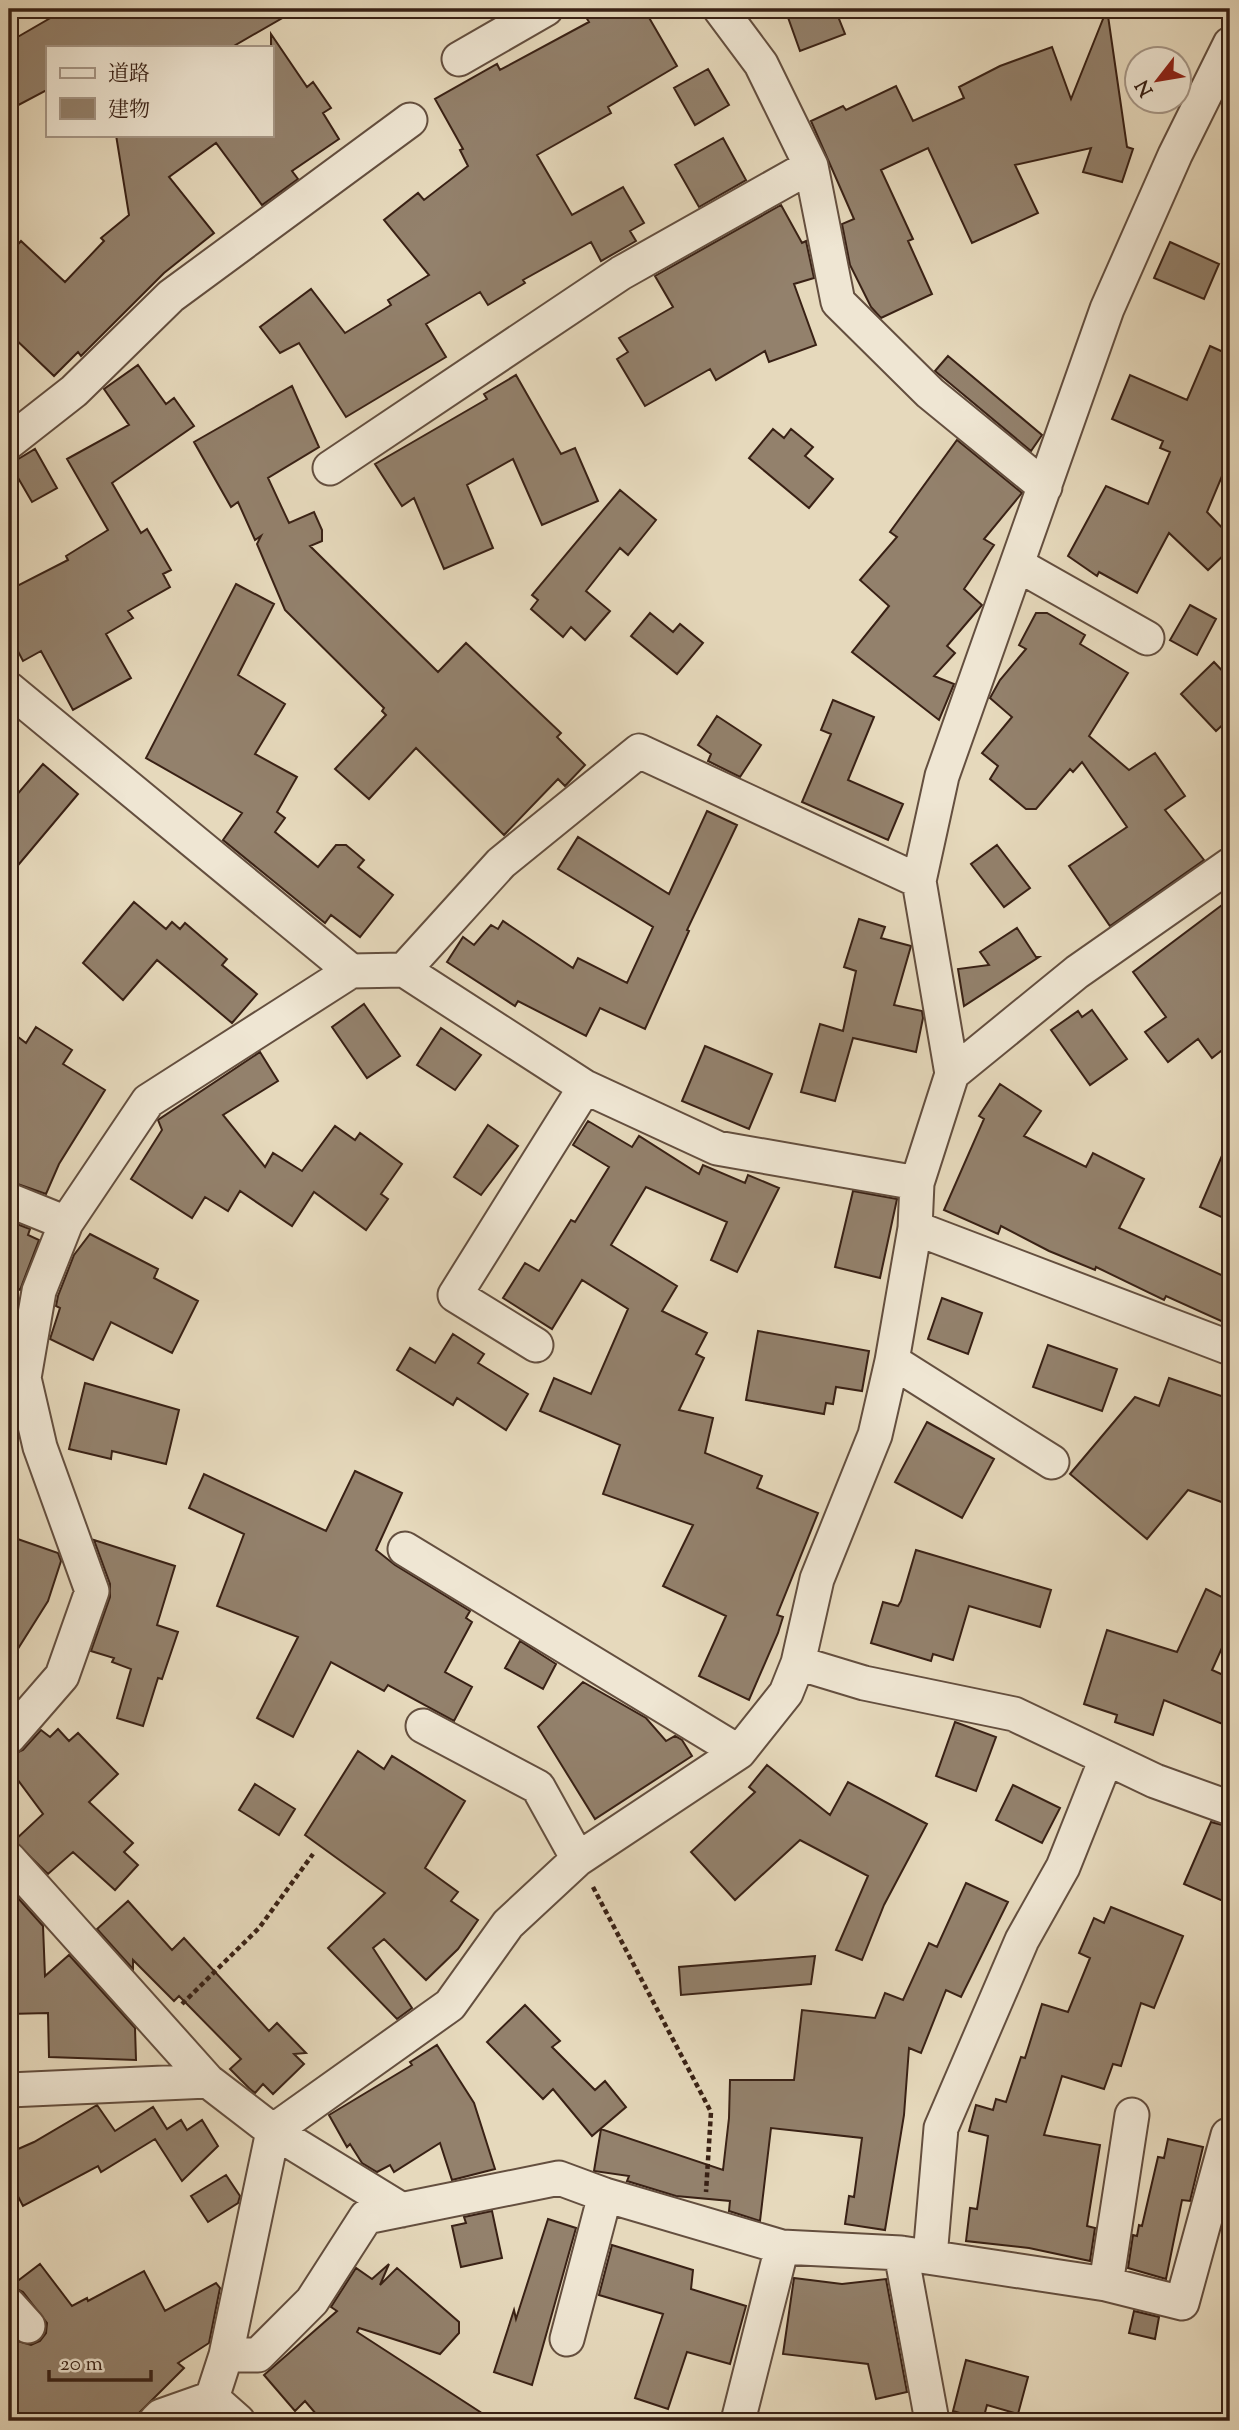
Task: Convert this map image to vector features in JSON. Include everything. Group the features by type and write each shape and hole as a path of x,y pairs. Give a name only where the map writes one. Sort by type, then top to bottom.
{"street":[{"path":"459,59 547,9"},
{"path":"720,9 761,64 811,166 838,302 930,393 1045,486"},
{"path":"212,2398 226,2355 273,2131 450,2005 508,1924 578,1859 739,1752 786,1693 799,1663 817,1579 874,1435 892,1361 915,1228 918,1183 953,1074 919,881 942,776 1107,309 1175,155 1230,44"},
{"path":"9,442 74,391 171,296 410,120"},
{"path":"330,467 621,273 811,166"},
{"path":"1018,565 1147,638"},
{"path":"9,689 351,971"},
{"path":"404,970 501,863 639,751 919,881"},
{"path":"953,1074 1077,972 1230,865"},
{"path":"9,1737 62,1676 92,1591 17,1376 39,1291 66,1223 148,1101 351,971 404,970 585,1087 717,1148 918,1183"},
{"path":"536,1345 455,1295 585,1087"},
{"path":"9,1200 66,1223"},
{"path":"915,1228 1230,1348"},
{"path":"892,1361 1052,1462"},
{"path":"405,1549 739,1752"},
{"path":"799,1663 864,1683 1014,1714 1155,1781 1230,1808"},
{"path":"423,1726 538,1787 578,1859"},
{"path":"932,2421 916,2255 941,2128 1023,1940 1063,1867 1106,1759"},
{"path":"9,1859 208,2081 273,2131 402,2210"},
{"path":"9,2090 208,2081"},
{"path":"1106,2284 1132,2115"},
{"path":"226,2355 258,2355 312,2301 366,2217 559,2178 605,2195 782,2247 916,2255 1106,2284 1182,2303 1219,2221 1228,2135"},
{"path":"566,2339 605,2195"},
{"path":"738,2421 782,2247"},
{"path":"156,2421 161,2416 212,2398"},
{"path":"212,2398 238,2421"}],"path":[{"path":"159,2026 259,1928 313,1854"},
{"path":"578,1859 711,2112 704,2222"}],"building":[{"path":"66,9 298,9 234,46 46,46 46,91 9,110 9,42"},
{"path":"581,9 644,9 677,66 608,107 611,113 537,155 572,215 623,187 644,223 630,231 636,241 601,261 591,242 523,280 525,283 488,305 480,292 426,324 446,357 346,417 299,343 280,353 260,327 311,289 345,333 391,305 388,300 429,275 384,220 418,193 424,200 468,166 460,150 463,149 435,99 497,64 500,70 589,22"},
{"path":"785,9 835,9 845,34 800,51"},
{"path":"1107,9 1127,147 1133,149 1122,182 1083,172 1091,148 1015,165 1038,213 972,243 928,148 881,170 913,239 908,241 932,294 881,318 871,307 850,265 842,224 854,219 811,121 843,106 846,110 896,86 913,121 964,98 959,87 1000,66 1052,47 1071,99"},
{"path":"271,34 307,87 313,82 331,108 323,113 339,139 292,171 298,179 262,205 216,143 169,177 214,233 164,273 81,356 78,352 54,376 9,333 9,254 21,241 65,282 104,241 101,238 129,215 116,136 273,136"},
{"path":"708,69 729,105 695,125 674,88"},
{"path":"723,138 746,180 699,207 675,165"},
{"path":"781,205 802,243 806,241 814,278 794,284 816,345 769,362 765,351 716,380 710,369 645,406 617,359 628,352 619,338 673,307 655,276"},
{"path":"1170,242 1219,264 1204,299 1154,278"},
{"path":"1210,346 1230,355 1230,457 1207,512 1230,536 1230,549 1208,570 1169,533 1137,593 1099,572 1097,576 1068,556 1106,486 1148,504 1170,452 1160,448 1163,441 1112,419 1130,375 1187,400"},
{"path":"948,356 1042,435 1031,451 935,371"},
{"path":"138,365 166,404 174,398 194,426 112,483 141,533 147,529 171,570 163,574 170,587 128,611 133,618 106,634 131,678 73,710 41,651 23,661 9,634 9,590 68,560 66,556 108,530 67,459 129,425 104,389"},
{"path":"516,375 561,454 575,448 598,501 542,525 513,459 467,485 493,548 444,569 414,498 402,506 375,464 487,399 484,394"},
{"path":"292,386 319,447 268,478 289,523 314,512 322,530 322,541 310,546 438,672 466,643 561,733 557,737 585,765 565,786 558,779 504,835 416,748 369,799 335,769 386,715 382,711 384,708 285,610 257,544 261,536 255,540 238,502 231,507 194,442"},
{"path":"773,429 784,438 791,429 813,447 805,456 833,479 809,508 749,458"},
{"path":"957,440 1022,493 984,539 994,545 964,589 982,605 947,646 955,653 934,676 954,684 939,720 852,652 889,606 860,580 897,537 890,532"},
{"path":"35,449 57,488 32,502 10,464"},
{"path":"620,490 656,520 628,555 620,548 586,591 610,611 585,640 571,627 563,637 531,609 538,600 532,595"},
{"path":"236,584 274,604 238,675 285,704 255,754 297,777 277,812 285,818 275,832 318,867 336,845 346,845 364,860 358,867 393,895 360,937 331,915 325,923 223,840 242,813 146,758"},
{"path":"1190,605 1216,619 1197,655 1170,640"},
{"path":"650,613 673,632 680,624 703,643 677,674 631,636"},
{"path":"1036,613 1047,613 1085,635 1080,644 1128,673 1089,736 1129,770 1155,753 1185,796 1165,810 1204,860 1110,926 1069,866 1127,827 1082,762 1073,772 1070,769 1036,809 1026,809 990,779 998,766 982,753 1012,717 990,698 1000,680 1026,649 1019,645"},
{"path":"1214,662 1230,679 1230,718 1216,731 1181,694"},
{"path":"833,700 874,717 848,780 903,804 888,840 802,802 831,734 821,730"},
{"path":"717,716 761,745 740,777 708,761 711,754 698,745"},
{"path":"43,764 78,794 9,876 9,804"},
{"path":"707,811 737,825 687,930 689,931 645,1029 600,1008 586,1036 518,1001 515,1006 447,962 463,937 474,945 491,925 498,929 503,921 573,968 578,958 627,983 653,927 558,869 578,837 669,894"},
{"path":"997,845 1030,888 1004,907 971,864"},
{"path":"1230,899 1230,1044 1212,1058 1198,1039 1168,1062 1145,1032 1166,1017 1133,972"},
{"path":"134,902 166,929 172,922 180,929 185,923 227,959 222,965 257,994 232,1023 157,960 123,1000 83,963"},
{"path":"859,919 885,927 881,938 911,946 894,1005 922,1011 923,1018 916,1052 853,1038 835,1101 801,1092 820,1024 843,1031 856,971 844,967"},
{"path":"1017,928 1036,957 1039,957 964,1006 958,969 989,965 980,952"},
{"path":"364,1004 400,1056 367,1078 332,1027"},
{"path":"1092,1010 1127,1059 1090,1085 1051,1030 1078,1011 1082,1017"},
{"path":"36,1027 72,1050 63,1064 105,1090 59,1164 46,1194 9,1181 9,1030 26,1043"},
{"path":"441,1028 481,1055 455,1090 417,1065"},
{"path":"705,1046 772,1074 749,1129 682,1101"},
{"path":"260,1052 278,1081 223,1115 265,1167 273,1153 302,1171 335,1126 355,1140 360,1133 402,1164 381,1194 388,1199 366,1230 314,1192 292,1226 240,1191 228,1211 205,1197 192,1218 131,1179 162,1130 158,1120"},
{"path":"1000,1084 1041,1111 1024,1136 1086,1167 1093,1153 1144,1179 1119,1228 1230,1279 1230,1325 1166,1296 1164,1300 1096,1267 1095,1270 1049,1251 1001,1226 998,1234 944,1210 984,1119 979,1116"},
{"path":"588,1121 632,1147 639,1136 699,1174 703,1165 745,1183 748,1175 779,1188 737,1272 711,1260 727,1222 646,1187 611,1245 677,1286 662,1311 707,1333 696,1354 704,1358 679,1410 713,1418 705,1453 762,1476 757,1488 818,1513 777,1615 783,1617 778,1633 749,1700 699,1676 726,1616 663,1586 693,1525 603,1494 620,1445 540,1411 554,1378 591,1394 628,1309 582,1280 552,1329 503,1298 525,1263 539,1271 571,1220 575,1222 609,1167 573,1145"},
{"path":"488,1125 518,1146 481,1195 454,1177"},
{"path":"1230,1137 1230,1221 1200,1207"},
{"path":"853,1191 897,1199 880,1278 835,1267"},
{"path":"9,1221 30,1229 28,1235 39,1240 20,1290 9,1285"},
{"path":"90,1234 158,1269 154,1278 198,1301 172,1353 111,1322 93,1360 50,1339 60,1308 56,1306 58,1296 74,1255"},
{"path":"942,1298 982,1313 968,1354 928,1339"},
{"path":"758,1331 869,1351 862,1391 836,1387 833,1404 826,1403 824,1414 746,1400"},
{"path":"453,1334 484,1354 478,1363 528,1394 506,1430 457,1398 453,1405 397,1370 410,1348 435,1363"},
{"path":"1048,1345 1117,1369 1102,1411 1033,1387"},
{"path":"1169,1378 1230,1399 1230,1505 1188,1490 1147,1539 1070,1474 1135,1397 1159,1406"},
{"path":"85,1383 179,1410 166,1464 112,1451 111,1459 69,1449"},
{"path":"927,1422 994,1459 962,1518 895,1482"},
{"path":"355,1471 402,1493 376,1550 395,1565 470,1611 466,1618 472,1622 445,1672 472,1687 454,1721 388,1685 384,1691 331,1662 293,1737 257,1718 298,1637 217,1606 244,1534 189,1508 204,1474 326,1531"},
{"path":"9,1536 58,1553 61,1561 48,1601 9,1663"},
{"path":"94,1540 175,1566 157,1625 178,1632 162,1679 158,1678 143,1726 117,1718 131,1669 112,1662 114,1658 91,1651 110,1597 110,1584"},
{"path":"916,1550 1051,1590 1040,1627 969,1606 953,1660 933,1654 931,1661 871,1643 883,1602 898,1606 901,1601"},
{"path":"1206,1589 1230,1601 1230,1630 1212,1670 1230,1678 1230,1727 1164,1700 1153,1735 1115,1722 1117,1715 1084,1704 1107,1630 1177,1652"},
{"path":"520,1641 556,1664 543,1689 505,1668"},
{"path":"583,1682 646,1718 666,1741 675,1736 682,1740 692,1756 595,1819 538,1727"},
{"path":"955,1722 996,1737 976,1791 936,1776"},
{"path":"58,1729 69,1741 78,1733 118,1774 89,1802 133,1843 124,1852 138,1865 115,1890 73,1852 48,1874 14,1841 43,1814 9,1768 9,1756 23,1750 41,1730 50,1737"},
{"path":"358,1751 384,1769 392,1756 465,1801 425,1868 458,1892 451,1901 478,1920 458,1949 426,1980 384,1939 373,1948 412,2008 397,2019 328,1948 385,1893 305,1835"},
{"path":"767,1765 830,1815 848,1782 927,1824 884,1905 862,1960 836,1950 868,1876 800,1840 735,1900 691,1852 755,1792 749,1787"},
{"path":"255,1784 295,1809 279,1835 239,1810"},
{"path":"1013,1785 1060,1808 1042,1843 996,1820"},
{"path":"1211,1822 1230,1827 1230,1904 1184,1884"},
{"path":"966,1883 1008,1902 961,1997 946,1990 921,2053 909,2048 904,2115 885,2230 845,2224 849,2196 854,2197 862,2138 771,2128 760,2221 729,2211 730,2201 676,2196 627,2181 629,2176 594,2171 601,2129 723,2170 730,2080 794,2080 802,2010 875,2018 885,1993 903,2000 929,1943 937,1947"},
{"path":"9,1888 43,1926 45,1976 69,1955 135,2028 136,2060 49,2057 48,2013 9,2014"},
{"path":"128,1901 172,1950 184,1938 269,2031 277,2023 306,2053 294,2054 304,2064 273,2094 263,2084 255,2093 249,2088 230,2069 241,2059 179,1996 174,2001 133,1960 133,1969 97,1929"},
{"path":"1111,1907 1183,1936 1154,2008 1141,2003 1121,2066 1113,2064 1104,2089 1062,2076 1044,2135 1100,2145 1087,2226 1095,2228 1090,2261 1029,2248 966,2241 970,2208 977,2209 988,2136 969,2131 976,2105 993,2110 996,2099 1006,2102 1021,2057 1025,2058 1042,2004 1068,2012 1090,1958 1079,1953 1094,1918 1104,1923"},
{"path":"815,1956 811,1984 681,1995 679,1967"},
{"path":"525,2005 560,2041 552,2047 595,2090 605,2081 626,2107 592,2136 553,2089 543,2099 487,2042"},
{"path":"437,2045 474,2103 495,2169 452,2180 440,2143 394,2172 390,2165 377,2172 362,2163 350,2144 347,2147 329,2115 412,2065 410,2062"},
{"path":"97,2105 115,2131 153,2107 167,2129 181,2120 187,2130 202,2120 218,2146 182,2181 155,2139 101,2172 98,2166 23,2206 9,2179 9,2153 34,2142"},
{"path":"1168,2139 1203,2147 1190,2201 1182,2200 1166,2279 1128,2268 1133,2235 1137,2236 1139,2225 1142,2226 1158,2157 1164,2158"},
{"path":"226,2175 240,2196 238,2203 208,2222 191,2196"},
{"path":"492,2211 502,2258 461,2267 452,2226 466,2223 464,2217"},
{"path":"548,2219 576,2228 532,2385 494,2372 514,2310 516,2319"},
{"path":"612,2245 693,2270 691,2289 746,2306 730,2364 687,2352 668,2409 635,2398 663,2314 599,2295"},
{"path":"40,2264 72,2306 87,2298 88,2301 144,2271 165,2311 216,2283 220,2288 209,2343 178,2363 184,2368 131,2421 9,2421 9,2348 15,2340 31,2345 40,2341 46,2333 47,2323 23,2292 11,2286"},
{"path":"389,2264 380,2285 397,2268 459,2322 459,2333 440,2354 359,2328 357,2332 494,2421 322,2421 305,2401 295,2411 264,2375 337,2311 331,2307 356,2268 372,2279"},
{"path":"794,2278 842,2284 886,2279 907,2392 876,2399 868,2364 783,2354"},
{"path":"1134,2311 1159,2317 1155,2339 1129,2333"},
{"path":"966,2360 1028,2377 1018,2414 987,2405 983,2420 953,2411"}]}
